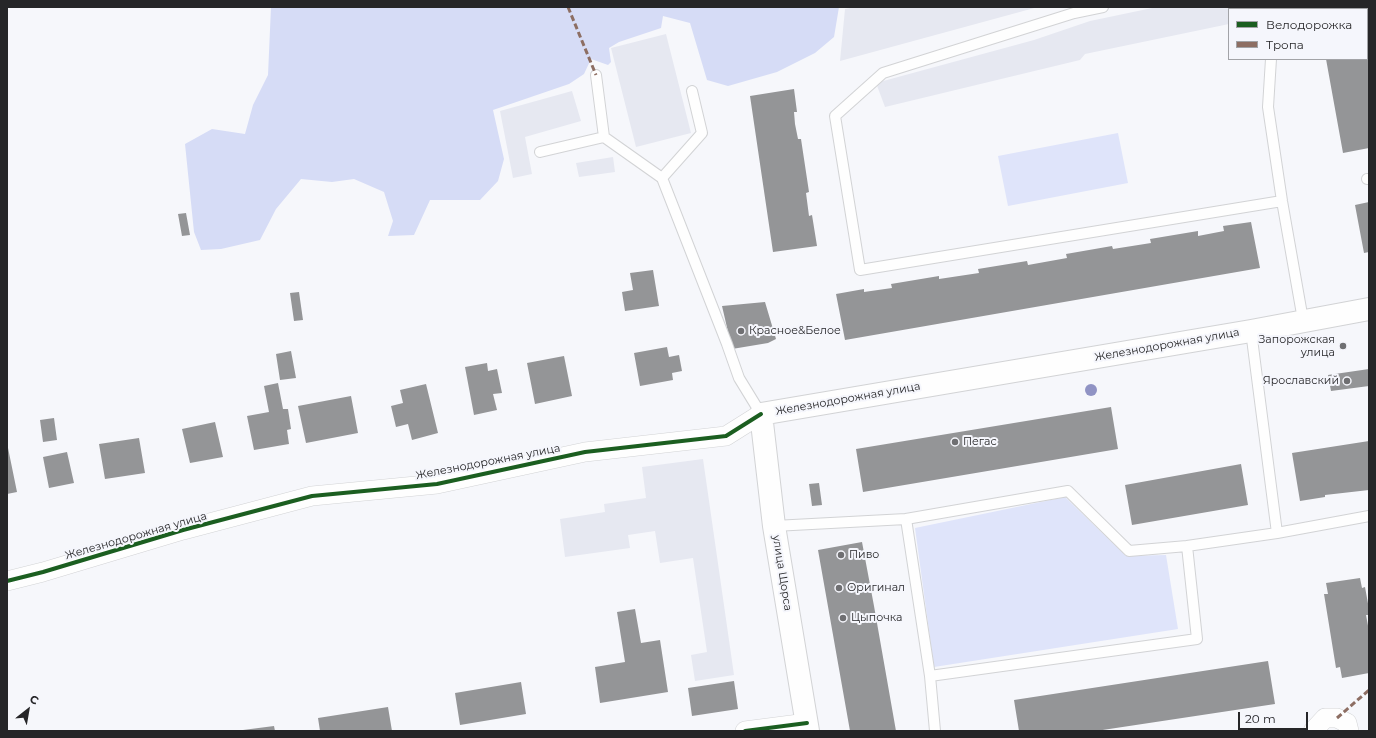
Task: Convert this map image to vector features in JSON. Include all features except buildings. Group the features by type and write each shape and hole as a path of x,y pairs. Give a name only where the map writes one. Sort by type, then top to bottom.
{"main road":[{"name":"Железнодорожная улица","path":"761,414 1251,331 1303,320 1369,309"},
{"name":"улица Щорса","path":"761,414 774,526 807,727"}],"street":[{"name":"Железнодорожная улица","path":"7,581 43,572 183,530 312,496 437,484 585,452 726,436 761,414"},
{"path":"1313,731 1325,718 1337,718 1347,724 1349,731"},
{"path":"745,731 807,727"}],"lane":[{"path":"1103,7 1074,14 883,73 835,116 860,270 1282,201"},
{"path":"1271,60 1268,107 1282,201 1303,320"},
{"path":"596,75 604,137 662,178 728,344 739,378 761,414"},
{"path":"662,178 702,133 692,91"},
{"path":"540,152 604,137"},
{"path":"1251,331 1277,533"},
{"path":"774,526 906,519 1068,491 1129,551 1187,546 1277,533 1369,516"},
{"path":"906,519 930,676 935,731"},
{"path":"930,676 1197,639 1187,546"}],"shaded area":[{"path":"271,7 839,7 834,37 815,53 777,72 728,86 707,80 690,23 663,16 661,28 619,42 609,48 611,62 608,65 591,59 584,74 569,84 493,110 504,159 498,181 480,200 430,200 414,235 388,236 393,221 384,192 354,179 332,182 301,179 276,209 260,240 221,249 201,250 194,232 185,144 212,129 245,134 253,105 268,75"},
{"path":"855,7 1038,7 840,61 845,9"},
{"path":"1157,7 1267,7 1228,8 1228,24 1085,54 1080,60 885,107 876,83 1034,40 1090,21"},
{"path":"666,34 691,133 636,147 611,48"},
{"path":"572,91 581,121 525,137 532,174 513,178 500,111"},
{"path":"1118,133 1128,183 1008,206 998,156"},
{"path":"613,157 615,172 579,177 576,163"},
{"path":"703,459 734,675 695,681 691,655 707,652 693,558 660,563 655,531 628,535 630,548 565,557 560,519 605,512 604,504 646,498 642,467"},
{"path":"1065,497 1126,556 1166,555 1178,629 934,667 915,528"}],"marked path":[{"path":"568,7 596,75"},
{"path":"1337,718 1369,690"}],"cycle path":[{"path":"7,581 43,572 183,530 312,496 437,484 585,452 726,436 761,414"},
{"path":"745,731 807,723"}],"place":[{"name":"Красное&Белое","path":"741,331"},
{"name":"Запорожская улица","path":"1343,346"},
{"name":"Ярославский","path":"1347,381"},
{"name":"Пегас","path":"955,442"},
{"name":"Пиво","path":"841,555"},
{"name":"Оригинал","path":"839,588"},
{"name":"Цыпочка","path":"843,618"}]}
